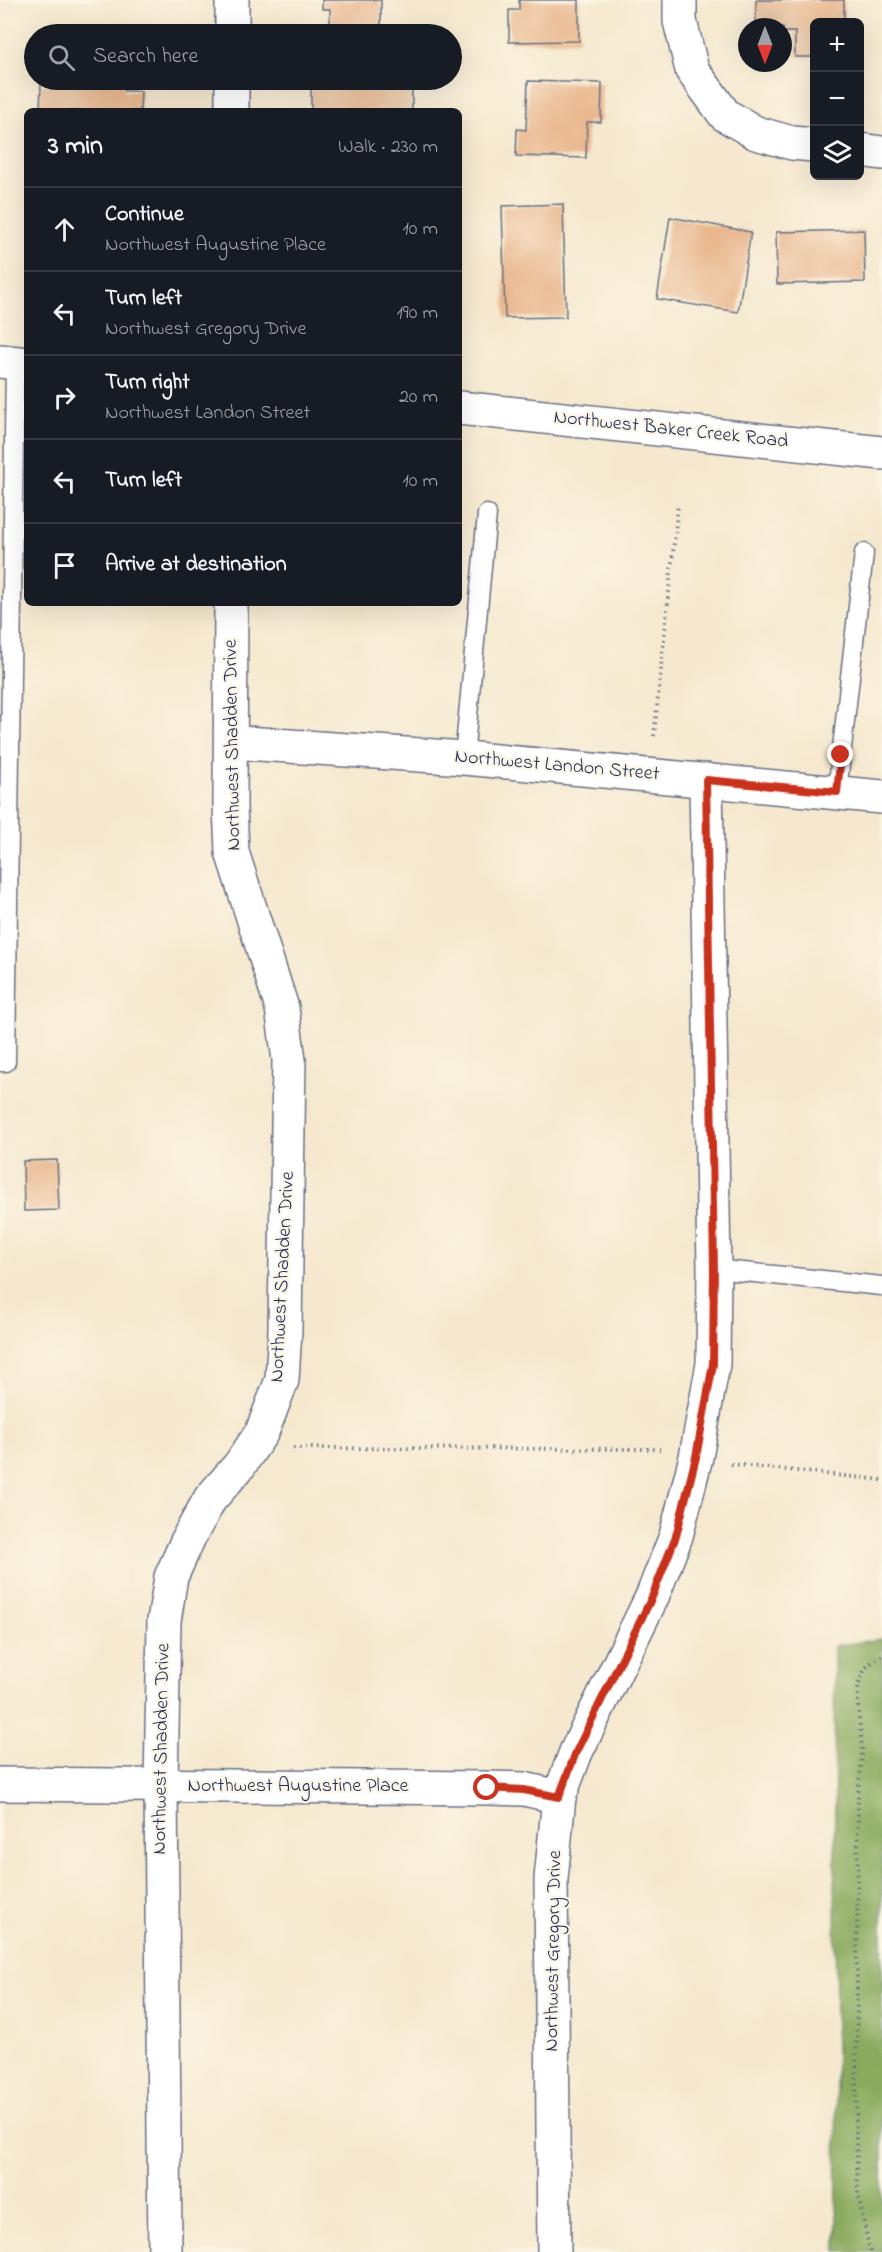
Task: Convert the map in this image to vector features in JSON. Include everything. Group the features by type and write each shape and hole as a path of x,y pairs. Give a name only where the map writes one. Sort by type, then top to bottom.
{"street":[{"path":"232,0 232,24"},
{"path":"680,0 680,21 692,70 725,115 756,133 792,143 810,145"},
{"path":"232,90 232,108"},
{"path":"864,151 882,153"},
{"name":"Northwest Baker Creek Road","path":"462,408 882,453"},
{"name":"Northwest Shadden Drive","path":"165,2252 161,1785 164,1622 171,1577 210,1499 240,1466 262,1432 282,1380 290,1060 282,1008 232,852 230,806 231,606"},
{"name":"Northwest Landon Street","path":"231,742 464,758 882,797"},
{"name":"Northwest Gregory Drive","path":"554,2252 551,1879 559,1797 576,1752 652,1597 676,1536 696,1457 713,1364 714,1269 706,780"},
{"name":"Northwest Augustine Place","path":"0,1784 487,1788 524,1790 559,1797"}],"lane":[{"path":"0,1062 6,1062 4,961 14,362"},
{"path":"464,758 488,514"},
{"path":"837,792 864,553"},
{"path":"714,1269 882,1286"}],"path":[{"path":"654,736 678,504"},
{"path":"289,1445 295,1449 661,1449"},
{"path":"721,1462 882,1480"},
{"path":"870,2252 858,2194 856,2138 858,1793 862,1750 858,1711 859,1680 870,1662 882,1656"}],"green space":[{"path":"882,1639 882,2252 837,2252 834,1646"}],"building":[{"path":"322,0 381,0 381,24 330,24 330,9 322,9"},
{"path":"519,0 579,0 579,41 509,42 509,10 519,10"},
{"path":"756,0 844,0 844,18 810,18 810,57 795,57 795,32 792,32 792,18 756,18"},
{"path":"528,81 602,83 601,122 587,122 586,158 516,156 517,129 526,130"},
{"path":"41,90 141,91 140,108 40,108"},
{"path":"311,90 412,90 412,108 311,108"},
{"path":"563,204 566,317 505,318 502,206"},
{"path":"670,217 751,232 738,312 657,299"},
{"path":"864,230 865,282 777,284 776,232"},
{"path":"57,1160 59,1210 24,1211 23,1161"}],"route":[{"path":"487,1788 524,1790 559,1797 576,1752 652,1597 676,1536 696,1457 713,1364 714,1269 706,780 837,792 841,755"}]}
